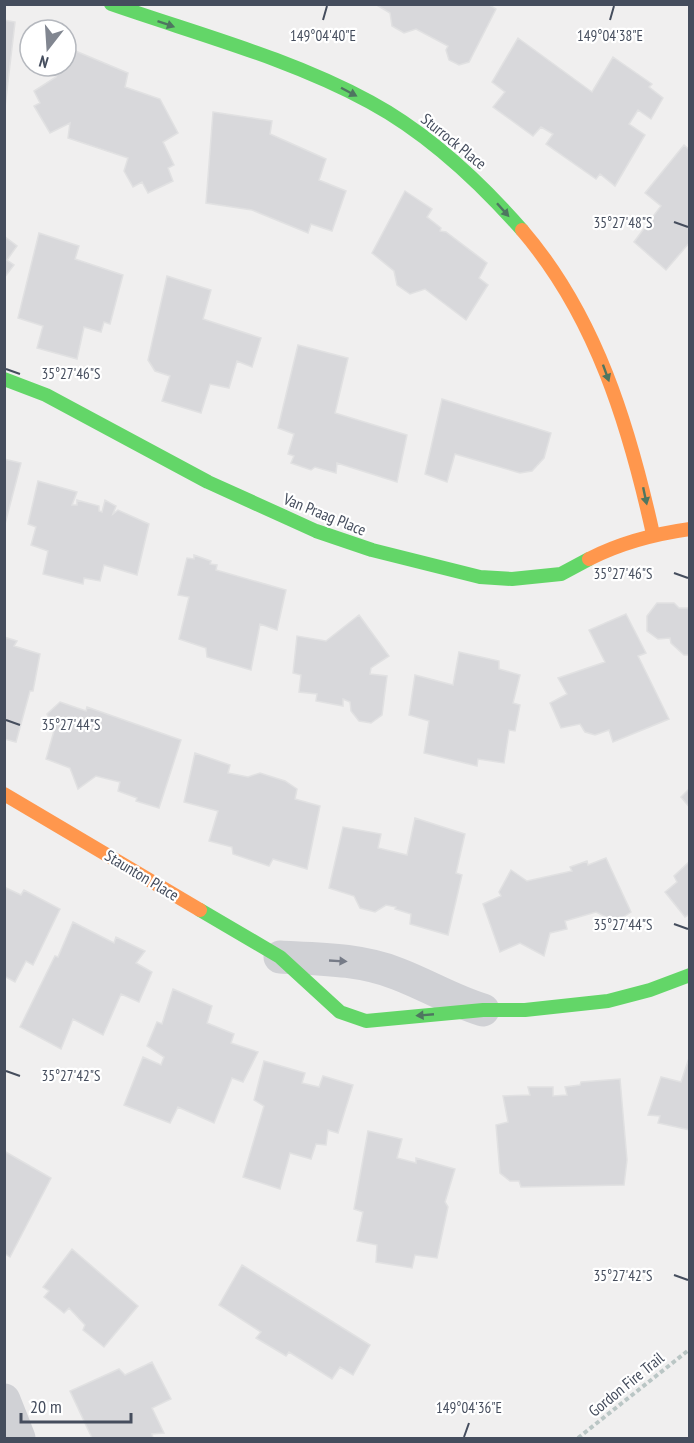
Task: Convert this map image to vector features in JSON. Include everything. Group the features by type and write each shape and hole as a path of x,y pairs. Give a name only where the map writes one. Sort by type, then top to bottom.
{"street":[{"name":"Sturrock Place","path":"111,4 326,80 404,122 473,176 534,244 584,322 604,365 637,458 653,534"},
{"name":"Van Praag Place","path":"4,379 46,395 208,482 316,531 372,550 480,577 512,579 561,574 611,548 653,534 690,529"},
{"name":"Staunton Place","path":"4,794 280,957 340,1012 366,1021 483,1010 525,1010 608,1001 650,990 690,975"},
{"name":"Staunton Place","path":"280,957 352,961 397,973 450,999 483,1010"},
{"path":"390,1018 400,1005 402,995 397,973"},
{"path":"4,1400 19,1438"}],"path":[{"name":"Gordon Fire Trail","path":"578,1438 690,1349"}],"building":[{"path":"375,4 488,4 496,9 469,62 459,65 449,60 446,50 448,46 416,29 404,33 392,26 390,13"},
{"path":"4,20 15,22 5,107 4,107"},
{"path":"518,38 592,92 613,57 652,84 649,87 663,98 651,119 638,110 629,124 645,135 615,186 600,174 596,179 546,144 553,134 541,127 533,136 493,107 505,92 492,82"},
{"path":"78,52 128,73 125,87 160,99 178,133 163,142 174,165 168,168 173,181 148,193 142,182 133,187 124,171 128,158 68,138 70,123 50,133 34,106 40,103 34,91 54,78 78,78"},
{"path":"213,112 272,121 270,134 326,159 319,180 346,191 332,231 311,224 308,233 252,210 206,203"},
{"path":"684,145 690,150 690,242 666,270 634,242 661,206 645,193"},
{"path":"405,191 432,209 427,217 441,228 440,231 446,232 487,263 479,278 488,285 466,320 425,289 410,294 397,285 394,271 372,253"},
{"path":"39,233 79,246 75,259 123,275 110,324 104,322 101,332 84,327 77,359 37,348 43,326 18,318"},
{"path":"4,236 17,246 7,260 14,265 4,278"},
{"path":"167,276 211,290 203,319 261,338 252,367 237,361 229,388 210,384 201,413 162,401 170,376 155,371 148,360"},
{"path":"298,345 348,358 335,413 407,435 397,482 337,463 336,473 315,467 311,470 291,463 294,456 288,454 294,434 278,428"},
{"path":"442,399 551,433 544,458 532,471 520,473 455,454 447,482 425,474"},
{"path":"4,459 21,463 4,528"},
{"path":"38,481 77,492 72,505 77,505 77,500 99,506 99,511 102,512 105,500 116,506 113,514 118,510 149,524 137,575 104,565 100,581 84,578 83,584 43,574 48,551 31,545 36,527 28,524"},
{"path":"194,555 211,561 210,564 217,565 216,570 286,590 277,630 260,624 251,670 207,657 206,648 179,639 189,597 178,595 187,558 194,559"},
{"path":"657,603 674,603 679,608 690,608 690,655 684,655 671,643 670,638 658,639 647,631 647,616"},
{"path":"626,614 646,653 638,656 669,719 613,742 609,730 595,735 585,732 580,724 561,728 550,703 567,694 558,678 605,662 589,630"},
{"path":"359,615 389,656 371,668 370,674 387,676 382,715 371,723 359,721 351,711 350,702 343,699 343,706 316,701 317,694 299,692 301,675 293,673 297,636 326,641"},
{"path":"4,637 17,641 14,646 40,654 33,691 30,691 16,742 4,739"},
{"path":"459,652 499,661 499,669 520,675 513,703 520,705 515,731 509,730 504,763 478,759 477,766 424,753 429,721 409,715 415,675 453,685"},
{"path":"60,702 86,711 87,707 181,740 159,808 136,801 137,798 118,791 120,782 96,776 78,789 70,768 46,759 54,731 47,714"},
{"path":"195,753 230,765 228,773 248,777 260,773 285,781 297,789 295,799 320,806 307,869 273,859 269,866 233,854 232,847 209,841 218,811 184,802"},
{"path":"690,788 690,808 681,797"},
{"path":"415,818 465,834 456,873 462,875 448,935 410,924 411,914 395,909 396,907 386,905 375,912 360,908 354,896 329,888 343,827 381,834 378,848 407,855"},
{"path":"606,858 631,912 616,922 596,912 565,921 567,929 550,933 544,956 520,943 500,952 483,904 501,896 499,892 511,870 527,881 572,871 570,867 587,861 588,865"},
{"path":"690,861 690,914 685,917 665,892 677,882 674,876"},
{"path":"4,887 21,895 24,890 60,909 33,965 26,961 15,982 4,976"},
{"path":"73,922 114,943 116,937 145,951 136,963 152,972 139,1002 121,994 103,1035 73,1019 61,1049 20,1027 55,956 58,957"},
{"path":"173,989 212,1006 207,1023 234,1034 231,1043 258,1052 243,1082 232,1078 214,1123 178,1107 170,1123 124,1105 143,1057 161,1065 164,1057 147,1046 157,1022 162,1024"},
{"path":"690,1055 690,1130 658,1123 660,1116 648,1115 661,1077 681,1082"},
{"path":"264,1061 305,1073 302,1083 319,1087 323,1076 353,1085 338,1133 328,1130 326,1145 316,1144 311,1159 290,1153 280,1189 243,1177 264,1106 254,1100"},
{"path":"620,1079 627,1160 624,1185 521,1187 519,1181 510,1181 500,1173 496,1125 508,1122 503,1096 530,1095 528,1087 553,1087 553,1096 567,1095 565,1087 580,1085 581,1082"},
{"path":"368,1131 402,1139 397,1158 416,1163 416,1158 455,1169 445,1202 448,1207 437,1258 415,1255 412,1268 376,1262 377,1245 357,1241 363,1212 354,1209"},
{"path":"4,1151 51,1178 10,1257 4,1253"},
{"path":"72,1249 138,1306 104,1347 83,1330 85,1325 69,1308 64,1313 44,1297 49,1291 43,1287"},
{"path":"242,1265 370,1345 353,1375 340,1367 332,1379 289,1352 286,1356 256,1338 261,1332 219,1305"},
{"path":"152,1362 171,1399 152,1408 164,1433 152,1434 153,1438 92,1438 70,1391 119,1369 125,1375"}],"traffic: fast":[{"path":"111,4 307,72 370,102 412,128 452,159 522,230"},
{"path":"4,379 46,395 208,482 316,531 372,550 480,577 512,579 561,574 589,559"},
{"path":"200,910 280,957 340,1012 366,1021 483,1010 525,1010 608,1001 650,990 690,975"}],"traffic: slow":[{"path":"522,230 548,263 590,336 621,413 653,534"},
{"path":"589,559 638,540 690,529"},
{"path":"4,794 200,910"}]}
